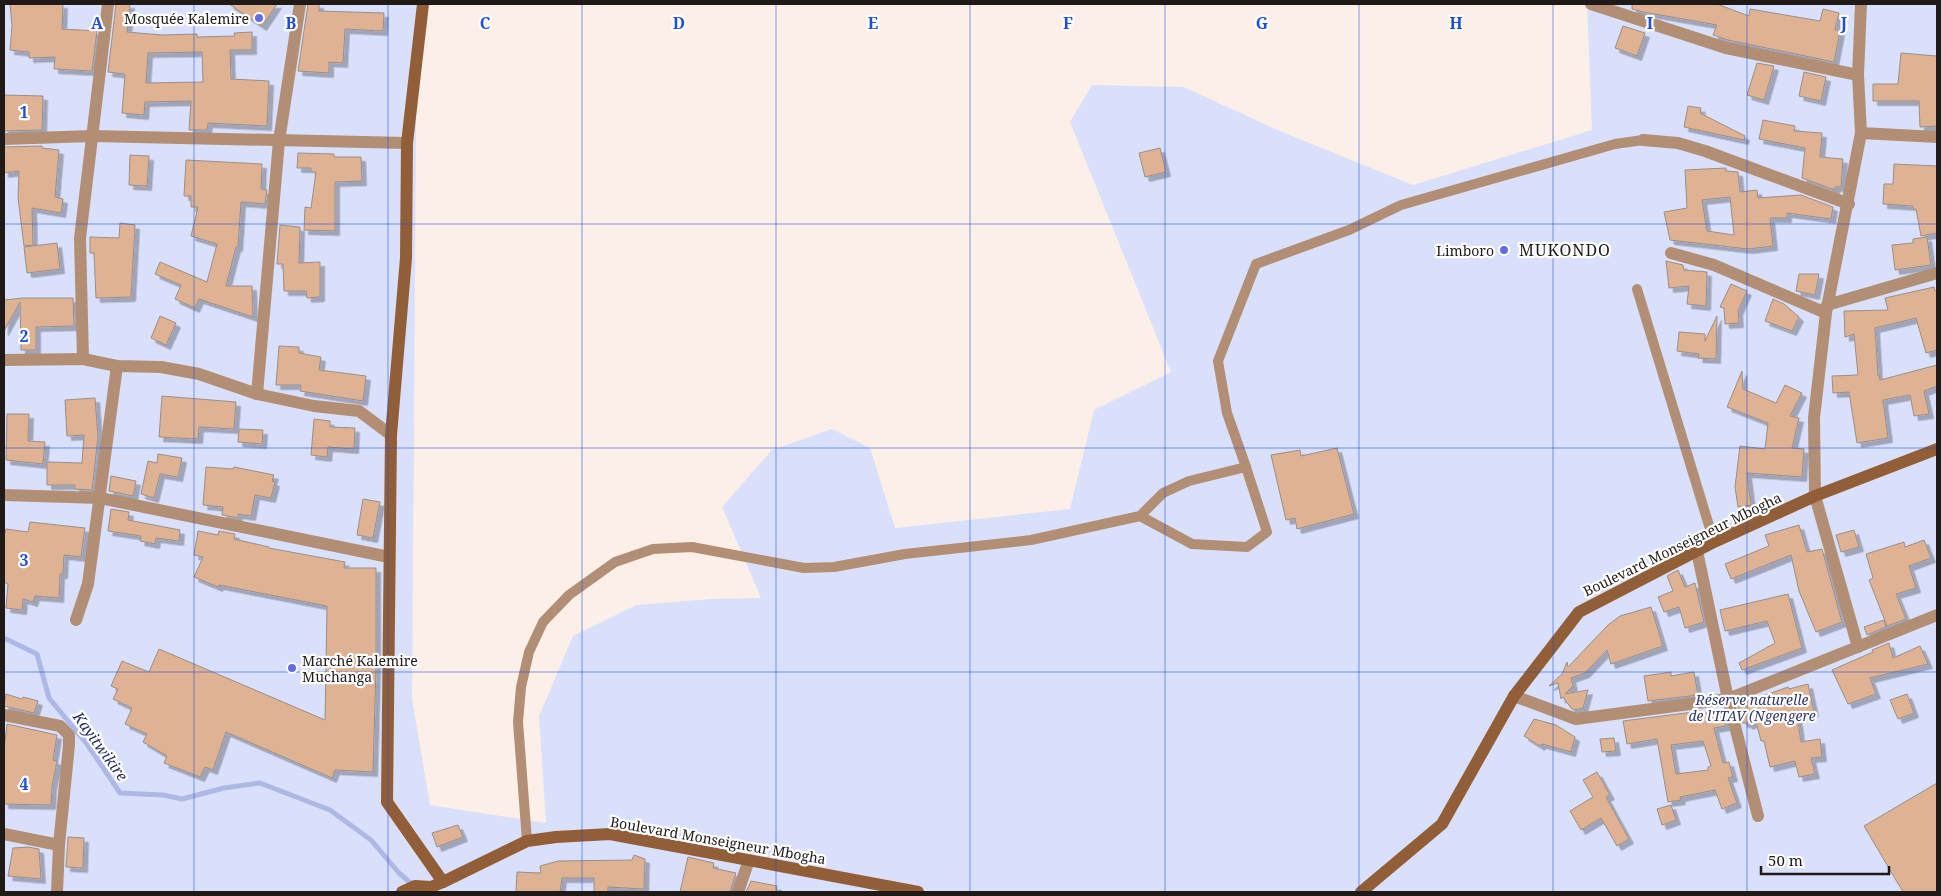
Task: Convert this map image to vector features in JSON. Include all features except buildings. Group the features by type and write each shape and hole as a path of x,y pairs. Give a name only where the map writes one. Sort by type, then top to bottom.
{"street":[{"path":"83,359 80,238 108,4"},
{"path":"257,394 279,142 300,4"},
{"path":"423,4 408,143 406,258 391,434 387,802 437,884"},
{"path":"1591,4 1726,48 1858,75"},
{"path":"1858,647 1815,496 1814,418 1826,309 1849,204 1861,133 1858,75 1861,4"},
{"path":"1861,133 1937,137"},
{"path":"4,138 92,136 279,142 408,143"},
{"path":"1642,140 1678,143 1696,148 1849,204"},
{"path":"1671,253 1714,265 1826,309 1937,273"},
{"path":"4,360 83,359 117,366 161,367 199,374 257,394 314,406 359,411 391,434"},
{"path":"76,620 88,584 117,366"},
{"name":"Boulevard Monseigneur Mbogha","path":"1361,892 1442,824 1514,696 1579,612 1714,542 1815,496 1937,449"},
{"path":"4,495 100,498 389,557"},
{"path":"1697,551 1728,700 1758,816"},
{"path":"1514,696 1576,718 1728,700 1937,615"},
{"path":"4,715 60,726 68,734 69,745 59,844 57,892"},
{"path":"4,834 59,844"},
{"name":"Boulevard Monseigneur Mbogha","path":"402,892 415,886 437,884 527,841 556,837 610,834 918,892"},
{"path":"738,892 749,860"}],"lane":[{"path":"1140,516 1192,544 1247,547 1267,532 1227,413 1218,362 1256,264 1349,230 1401,205 1615,144 1642,140"},
{"path":"1637,289 1714,542"},
{"path":"527,841 518,722 521,687 529,652 543,622 569,596 615,562 653,549 692,547 804,568 834,567 905,554 1031,540 1140,516 1163,493 1188,481 1246,467"}],"green space":[{"name":"Réserve naturelle de l'ITAV (Ngengere","path":"4,4 417,4 412,699 430,805 546,823 539,716 573,636 636,605 712,599 761,598 722,507 772,450 832,429 870,448 895,528 1070,509 1094,410 1171,372 1070,122 1092,85 1184,87 1275,129 1413,185 1592,130 1587,4 1937,4 1937,892 4,892"}],"waterway":[{"name":"Kayitwikire","path":"4,638 37,654 49,698 87,744 120,793 163,795 182,799 224,788 260,783 330,810 371,840 399,873 414,886"}],"place":[{"name":"Mosquée Kalemire","path":"259,18"},
{"name":"Limboro","path":"1504,250"},
{"name":"Marché Kalemire Muchanga","path":"292,668"}],"district":[{"name":"MUKONDO","path":"1565,250"}]}
